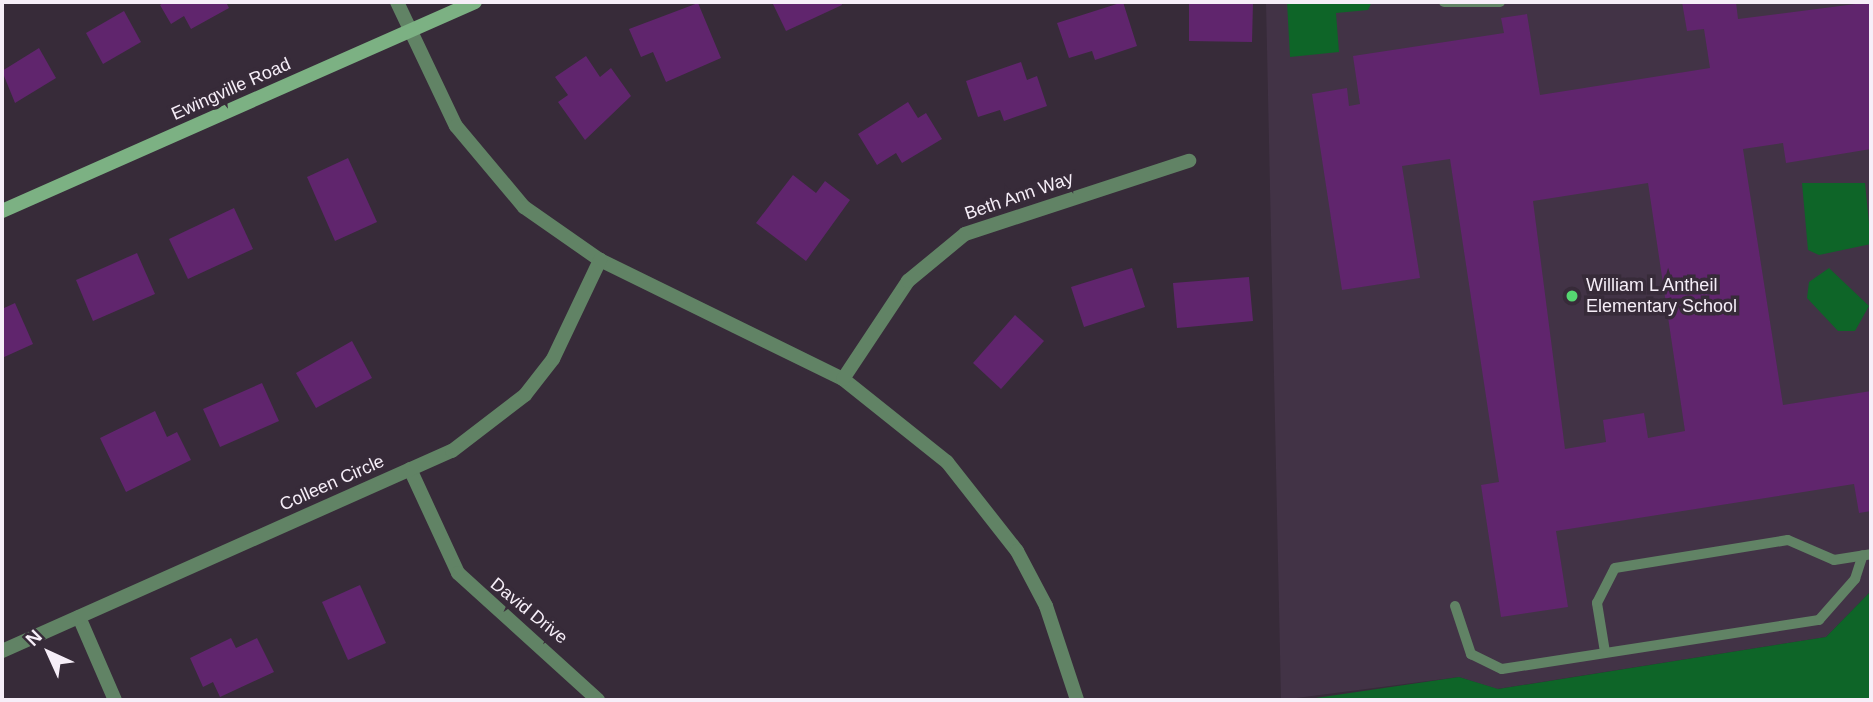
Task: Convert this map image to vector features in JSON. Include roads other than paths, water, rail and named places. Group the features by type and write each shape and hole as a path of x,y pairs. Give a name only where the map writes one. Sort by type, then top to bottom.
{"main road":[{"name":"Ewingville Road","path":"2,211 475,2"}],"street":[{"path":"397,2 456,126 491,174 555,232 600,260 843,379 902,420 988,508 1046,606 1077,700"},
{"name":"Beth Ann Way","path":"843,379 908,281 965,234 1189,161"},
{"name":"Colleen Circle","path":"2,651 452,451 525,395 573,324 600,260"},
{"name":"David Drive","path":"410,469 458,573 598,700"},
{"path":"79,617 115,700"}],"lane":[{"path":"1444,2 1500,2"},
{"path":"1605,652 1597,603 1615,568 1788,540 1834,560 1867,554"},
{"path":"1455,606 1462,638 1486,664 1502,669 1819,620 1855,579 1867,554"}],"place":[{"name":"William L Antheil Elementary School","path":"1572,296"}]}
